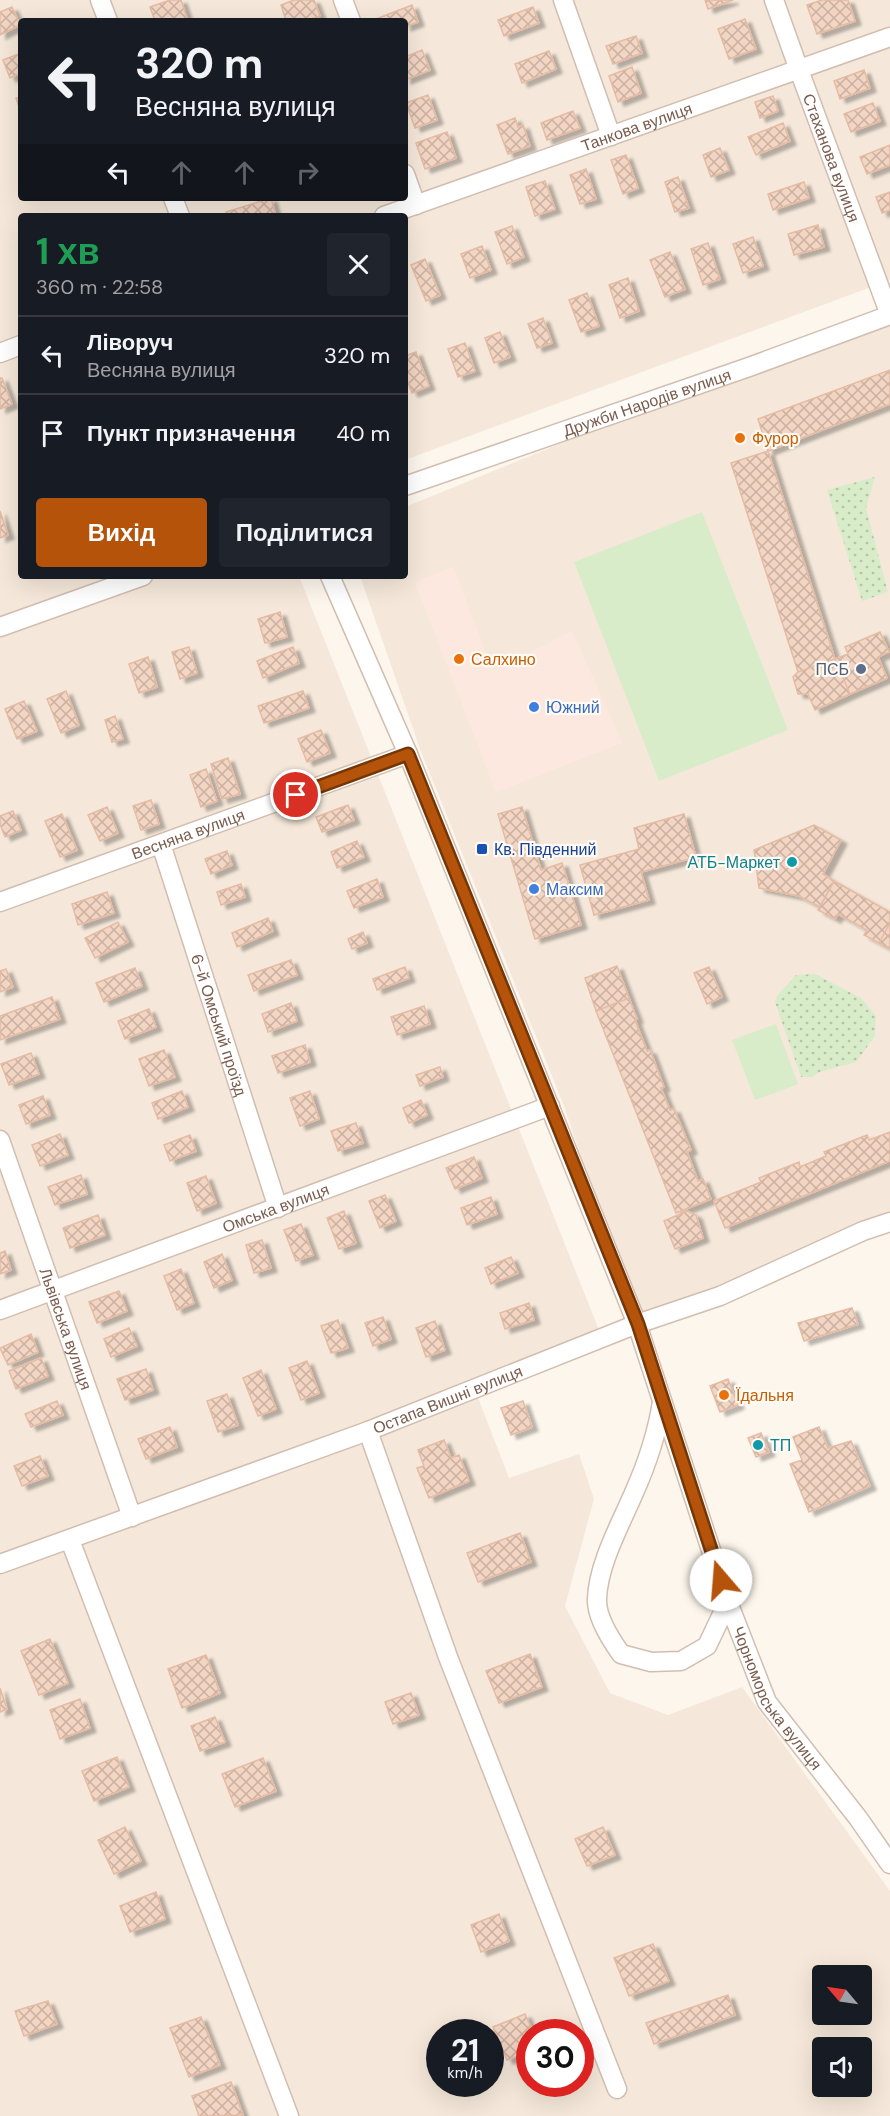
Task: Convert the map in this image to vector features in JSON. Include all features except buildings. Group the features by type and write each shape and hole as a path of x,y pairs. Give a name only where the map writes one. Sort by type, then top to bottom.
{"street":[{"path":"100,0 107,18"},
{"path":"343,0 350,18"},
{"path":"563,0 611,136"},
{"name":"Стаханова вулиця","path":"774,0 890,315"},
{"name":"Танкова вулиця","path":"393,213 890,37"},
{"path":"408,182 416,205"},
{"name":"Дружби Народів вулиця","path":"408,485 749,367 890,315"},
{"path":"0,352 18,346"},
{"path":"0,627 136,579"},
{"name":"Чорноморська вулиця","path":"331,579 408,754 638,1324 728,1602 767,1702 858,1818 890,1864"},
{"name":"Весняна вулиця","path":"0,902 408,754"},
{"name":"6-й Омський проїзд","path":"161,844 278,1208"},
{"name":"Омська вулиця","path":"0,1310 550,1106"},
{"name":"Львівська вулиця","path":"0,1140 132,1517"},
{"name":"Остапа Вишні вулиця","path":"0,1564 368,1431 638,1324 720,1296 862,1231 890,1222"},
{"path":"663,1397 649,1458 615,1535 602,1572 597,1601 607,1632 621,1654 651,1662 681,1661 707,1646 728,1602"},
{"path":"368,1431 448,1657 618,2090"},
{"path":"70,1539 289,2116"}],"shaded area":[{"path":"0,0 890,0 890,280 408,459 408,213 18,213 18,579 300,579 603,1340 475,1390 509,1478 579,1454 594,1499 565,1606 610,1693 668,1715 742,1687 890,1891 890,2116 0,2116"},
{"path":"890,315 890,1231 720,1296 637,1324 564,1106 420,749 361,579 408,579 408,506 749,367"},
{"name":"Южний","path":"453,567 493,671 572,631 622,743 496,792 415,582"}],"green space":[{"path":"875,477 866,508 888,592 862,601 827,490"},
{"path":"702,512 788,730 659,781 574,562"},
{"path":"815,974 861,998 876,1016 875,1036 856,1062 820,1072 811,1077 801,1077 775,1002 777,996 796,975"},
{"path":"776,1024 798,1084 755,1100 732,1040"}],"place":[{"name":"Фурор","path":"740,438"},
{"name":"Салхино","path":"459,659"},
{"name":"ПСБ","path":"861,669"},
{"name":"Южний","path":"534,707"},
{"name":"Кв. Південний","path":"482,849"},
{"name":"АТБ-Маркет","path":"792,862"},
{"name":"Максим","path":"534,889"},
{"name":"Їдальня","path":"724,1395"},
{"name":"ТП","path":"758,1445"}],"route":[{"path":"296,795 408,754 500,977 638,1324 721,1580"}]}
